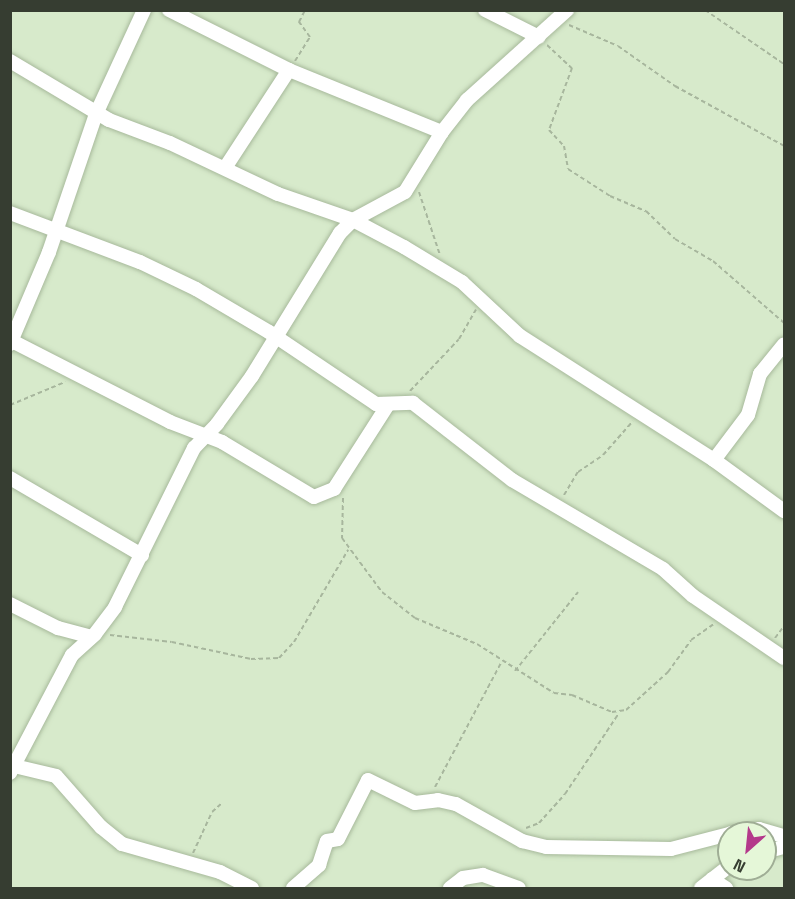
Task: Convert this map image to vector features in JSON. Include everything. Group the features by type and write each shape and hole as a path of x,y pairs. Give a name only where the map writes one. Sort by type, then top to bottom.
{"street":[{"path":"144,10 96,114 56,232 11,342 204,437 222,442 309,496 334,489 387,406"},
{"path":"169,10 289,70 442,132"},
{"path":"485,10 537,38"},
{"path":"252,888 220,872 122,844 101,827 55,775 12,769 72,655 93,635 115,607 191,453 252,376 323,256 353,220 402,195 442,132 481,84 563,14"},
{"path":"10,61 96,114 225,168 278,194 353,220 446,272 482,300 520,336 638,415 714,460 784,511"},
{"path":"225,168 289,70"},
{"path":"10,213 166,274 274,339 371,402 387,406 404,401 412,403 494,466 663,569 724,617 784,658"},
{"path":"714,460 748,415 760,374 784,344"},
{"path":"10,478 142,555"},
{"path":"10,604 58,628 93,635"},
{"path":"293,888 319,865 327,841 338,839 368,780 416,803 438,800 456,804 506,832 546,848 670,849 717,836"},
{"path":"450,888 463,878 483,875 519,888"},
{"path":"707,884 726,888"}],"path":[{"path":"289,70 309,37 299,22 305,10"},
{"path":"705,10 784,64"},
{"path":"563,14 618,46 675,86 784,146"},
{"path":"537,38 556,50 572,68 549,130 564,146 568,169 610,196 646,211 675,239 713,261 784,324"},
{"path":"414,179 446,272"},
{"path":"404,401 459,339 482,300"},
{"path":"10,405 49,386 82,377"},
{"path":"558,507 578,472 603,455 638,415"},
{"path":"334,489 344,502 342,538 348,550 376,587 408,614 466,638 515,671 554,693 619,712"},
{"path":"93,635 172,642 251,660 279,658 294,642 348,550"},
{"path":"515,671 578,592"},
{"path":"506,832 539,824 565,794 619,712 633,706 668,672 691,640 724,617"},
{"path":"768,646 784,626"},
{"path":"426,803 502,662"},
{"path":"188,864 212,812 222,803"}]}
